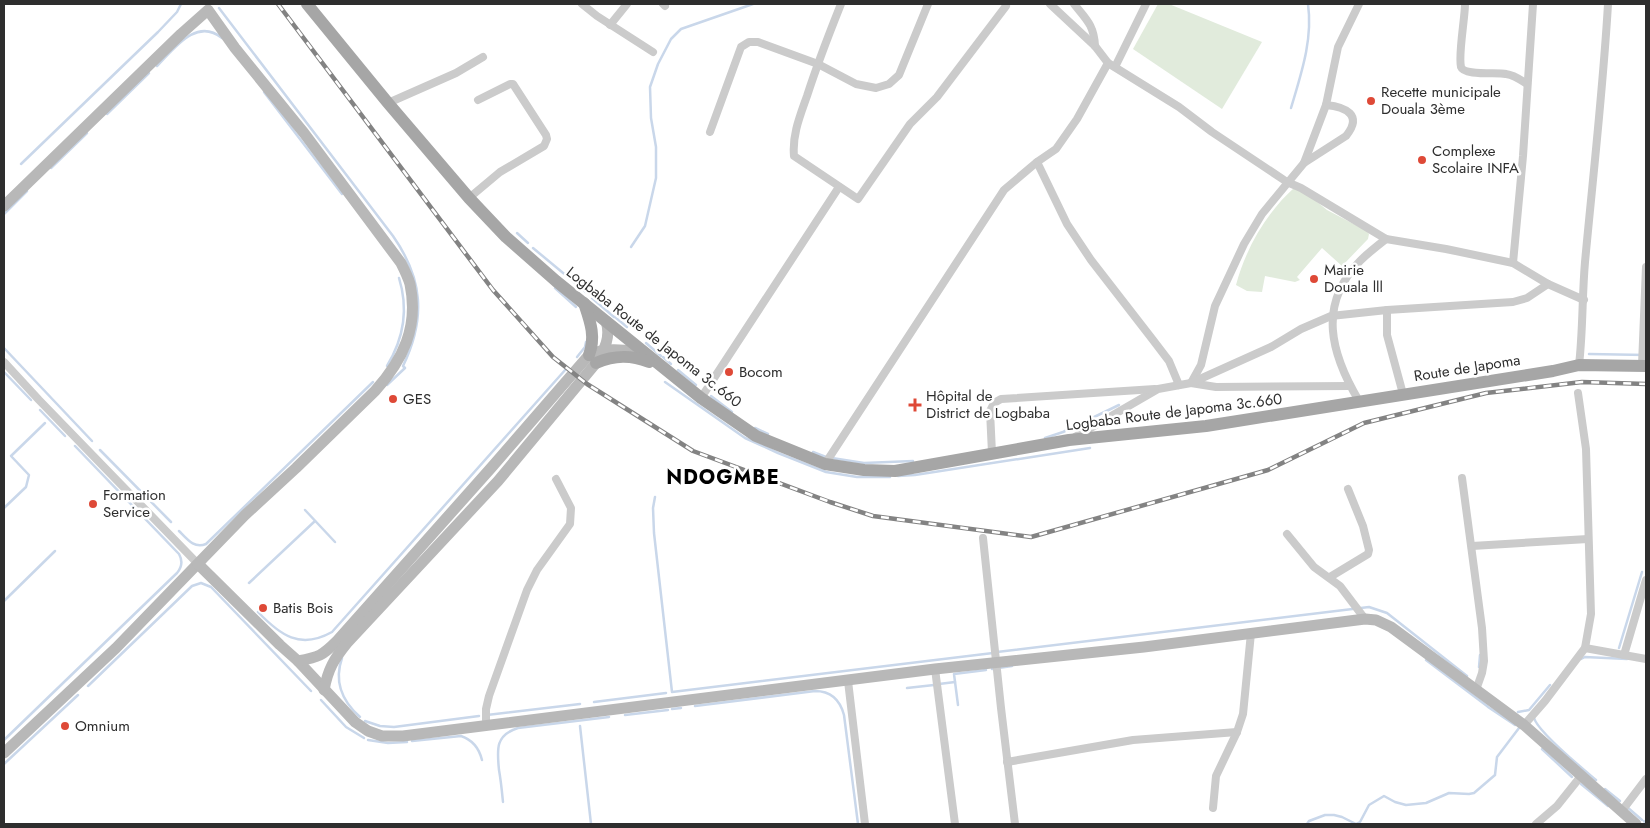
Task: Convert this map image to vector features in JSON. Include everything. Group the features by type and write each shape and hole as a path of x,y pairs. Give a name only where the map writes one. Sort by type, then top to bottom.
{"main road":[{"name":"Logbaba Route de Japoma 3c.660","path":"307,4 388,104 469,198 506,237 642,352 701,398 756,436 825,464 864,470 895,471 1069,440 1206,426 1290,414 1359,401"},
{"path":"584,302 593,336 592,359 624,356 641,359 660,366"},
{"name":"Route de Japoma","path":"1359,401 1553,371 1579,365 1644,366"}],"street":[{"path":"582,4 653,52"},
{"path":"610,24 627,4"},
{"path":"841,4 797,127 793,144 794,156 858,199 910,124 937,97 1006,6"},
{"path":"710,132 741,47 749,42 758,42 818,64 856,84 876,88 889,84 899,75 928,4"},
{"path":"1050,4 1095,46 1112,65 1180,107 1212,132 1288,182 1386,239 1513,263 1548,284 1584,300"},
{"path":"1074,4 1087,20 1094,33 1095,46"},
{"path":"825,464 1004,190 1037,162 1056,149 1112,65 1146,4"},
{"path":"1304,163 1326,105 1338,47 1359,4"},
{"path":"1465,4 1461,67 1469,72 1506,74 1528,84"},
{"path":"1513,263 1524,156 1533,4"},
{"path":"1579,365 1585,266 1605,62 1608,4"},
{"path":"4,206 206,7 235,48 363,210 401,262 410,284 412,310 410,334 400,359 387,378 296,468 245,515 116,648 4,753"},
{"path":"388,104 483,57"},
{"path":"469,198 500,172 544,146 547,139 513,84 478,100"},
{"path":"1191,383 1201,365 1215,306 1244,244 1262,214 1304,163 1346,136 1351,130 1351,116 1347,110 1338,106 1326,105"},
{"path":"1037,162 1067,224 1091,260 1169,361 1180,384"},
{"path":"701,398 839,187"},
{"path":"1359,401 1342,372 1335,346 1331,316 1340,287 1359,261 1386,239"},
{"path":"1644,366 1646,268"},
{"path":"1191,383 1331,316 1387,310 1513,302 1527,298 1548,284"},
{"path":"1387,310 1387,334 1404,394"},
{"path":"298,661 315,658 323,654 337,641 592,359 604,350 609,333 606,321"},
{"path":"604,350 642,352"},
{"path":"324,690 327,674 332,662 347,643 498,481 592,359"},
{"path":"4,362 198,564 298,661 354,722 368,731 382,736 402,736 935,669 1144,647 1365,619 1376,620 1391,627 1524,725 1636,824"},
{"path":"992,453 990,411 994,403 1001,399 1158,389 1191,383 1216,387 1350,386"},
{"path":"1069,440 1158,389"},
{"path":"1524,725 1545,701 1585,648 1590,614 1586,449 1578,393"},
{"path":"1462,478 1482,628 1484,661 1476,690"},
{"path":"486,726 486,709 489,696 527,590 537,570 570,524 571,508 556,479"},
{"path":"1330,576 1368,554 1369,550 1363,526 1348,490"},
{"path":"1287,534 1305,558 1330,576 1340,586 1365,619"},
{"path":"983,538 1015,824"},
{"path":"1472,546 1588,539"},
{"path":"1624,655 1646,580"},
{"path":"1214,808 1216,776 1237,732 1243,714 1251,633"},
{"path":"1585,648 1646,659"},
{"path":"935,669 955,824"},
{"path":"848,681 866,824"},
{"path":"1007,762 1133,740 1237,732"},
{"path":"1536,824 1557,806 1581,776"},
{"path":"1621,812 1646,779"}],"green space":[{"path":"1158,4 1169,4 1262,42 1222,109 1133,49"},
{"path":"1295,187 1305,192 1327,210 1367,231 1369,234 1368,239 1342,266 1322,248 1297,277 1300,280 1295,282 1265,276 1262,292 1247,291 1236,285 1251,245 1275,208"}],"waterway":[{"path":"21,164 158,32 177,12 181,4"},
{"path":"631,247 645,226 656,178 656,147 651,118 650,87 658,64 671,39 681,29 753,4"},
{"path":"1291,108 1307,44 1309,31 1308,4"},
{"path":"219,8 393,236 403,252 415,283 418,315 415,331 403,366 405,368 387,385"},
{"path":"157,66 178,44 194,33 212,32 222,38"},
{"path":"107,114 149,73"},
{"path":"264,92 342,194"},
{"path":"51,168 87,133"},
{"path":"4,214 27,191"},
{"path":"517,233 528,243"},
{"path":"533,248 586,292"},
{"path":"387,366 397,345 403,324 404,301 399,278"},
{"path":"555,288 576,307"},
{"path":"592,298 614,317"},
{"path":"615,317 627,327"},
{"path":"577,357 585,347 586,342"},
{"path":"646,343 661,356"},
{"path":"4,348 92,441"},
{"path":"1589,354 1646,355"},
{"path":"663,357 671,364"},
{"path":"258,612 274,627 300,640 310,640 332,632 566,369"},
{"path":"678,370 696,385"},
{"path":"4,372 31,400"},
{"path":"179,531 194,544 206,544 373,382"},
{"path":"665,382 745,438 778,453 826,472 857,477 890,477"},
{"path":"711,396 732,412"},
{"path":"1045,438 1063,432 1119,405"},
{"path":"40,410 65,436"},
{"path":"4,508 26,487 29,475 11,456 45,423"},
{"path":"755,428 768,434"},
{"path":"4,740 177,573 181,566 179,554 75,446"},
{"path":"898,476 1090,448"},
{"path":"100,450 171,522"},
{"path":"813,452 826,457"},
{"path":"832,458 864,463 913,461"},
{"path":"655,497 653,508 654,533 672,692 993,653"},
{"path":"305,510 335,542"},
{"path":"249,583 315,521"},
{"path":"4,601 55,551"},
{"path":"1619,648 1642,572"},
{"path":"88,686 192,586 201,583 211,587 311,691"},
{"path":"997,652 1369,607 1387,613 1467,676"},
{"path":"1479,667 1480,655"},
{"path":"1581,659 1585,657 1627,659"},
{"path":"342,658 339,675 341,690 348,704 360,717"},
{"path":"1426,660 1487,706"},
{"path":"992,669 1012,666"},
{"path":"958,705 954,674 986,670"},
{"path":"939,684 955,682"},
{"path":"907,688 934,685"},
{"path":"1518,712 1529,710 1550,685"},
{"path":"695,706 815,691 821,691 834,697 844,715 858,824"},
{"path":"594,702 666,693"},
{"path":"4,764 78,695"},
{"path":"321,700 346,727 364,738"},
{"path":"487,715 580,704"},
{"path":"1488,707 1515,725"},
{"path":"672,709 681,708"},
{"path":"625,715 668,710"},
{"path":"365,721 380,726 394,727 479,716"},
{"path":"503,802 498,750 501,739 505,735 518,728 609,717"},
{"path":"1534,718 1552,741 1596,780"},
{"path":"580,726 591,824"},
{"path":"1356,824 1360,822 1369,805 1384,796 1406,805 1426,803 1449,793 1474,793 1495,775 1497,757 1519,728"},
{"path":"412,741 461,736 475,745 482,760"},
{"path":"368,740 388,743 407,742"},
{"path":"1542,749 1572,777"},
{"path":"1581,784 1608,806"},
{"path":"1605,789 1620,801"},
{"path":"1627,807 1642,820"},
{"path":"1307,824 1309,821 1325,815 1342,817 1356,824"}],"railway":[{"path":"278,4 493,290 553,357 587,384 693,451 873,516 1031,537 1268,470 1364,423 1486,393 1582,382 1646,384"}],"place":[{"name":"Recette municipale Douala 3ème","path":"1371,101"},
{"name":"Complexe Scolaire INFA","path":"1422,160"},
{"name":"Mairie Douala lll","path":"1314,279"},
{"name":"Bocom","path":"729,372"},
{"name":"GES","path":"393,399"},
{"name":"Hôpital de District de Logbaba","path":"915,405"},
{"name":"Formation Service","path":"93,504"},
{"name":"Batis Bois","path":"263,608"},
{"name":"Omnium","path":"65,726"}],"district":[{"name":"NDOGMBE","path":"723,477"}]}
